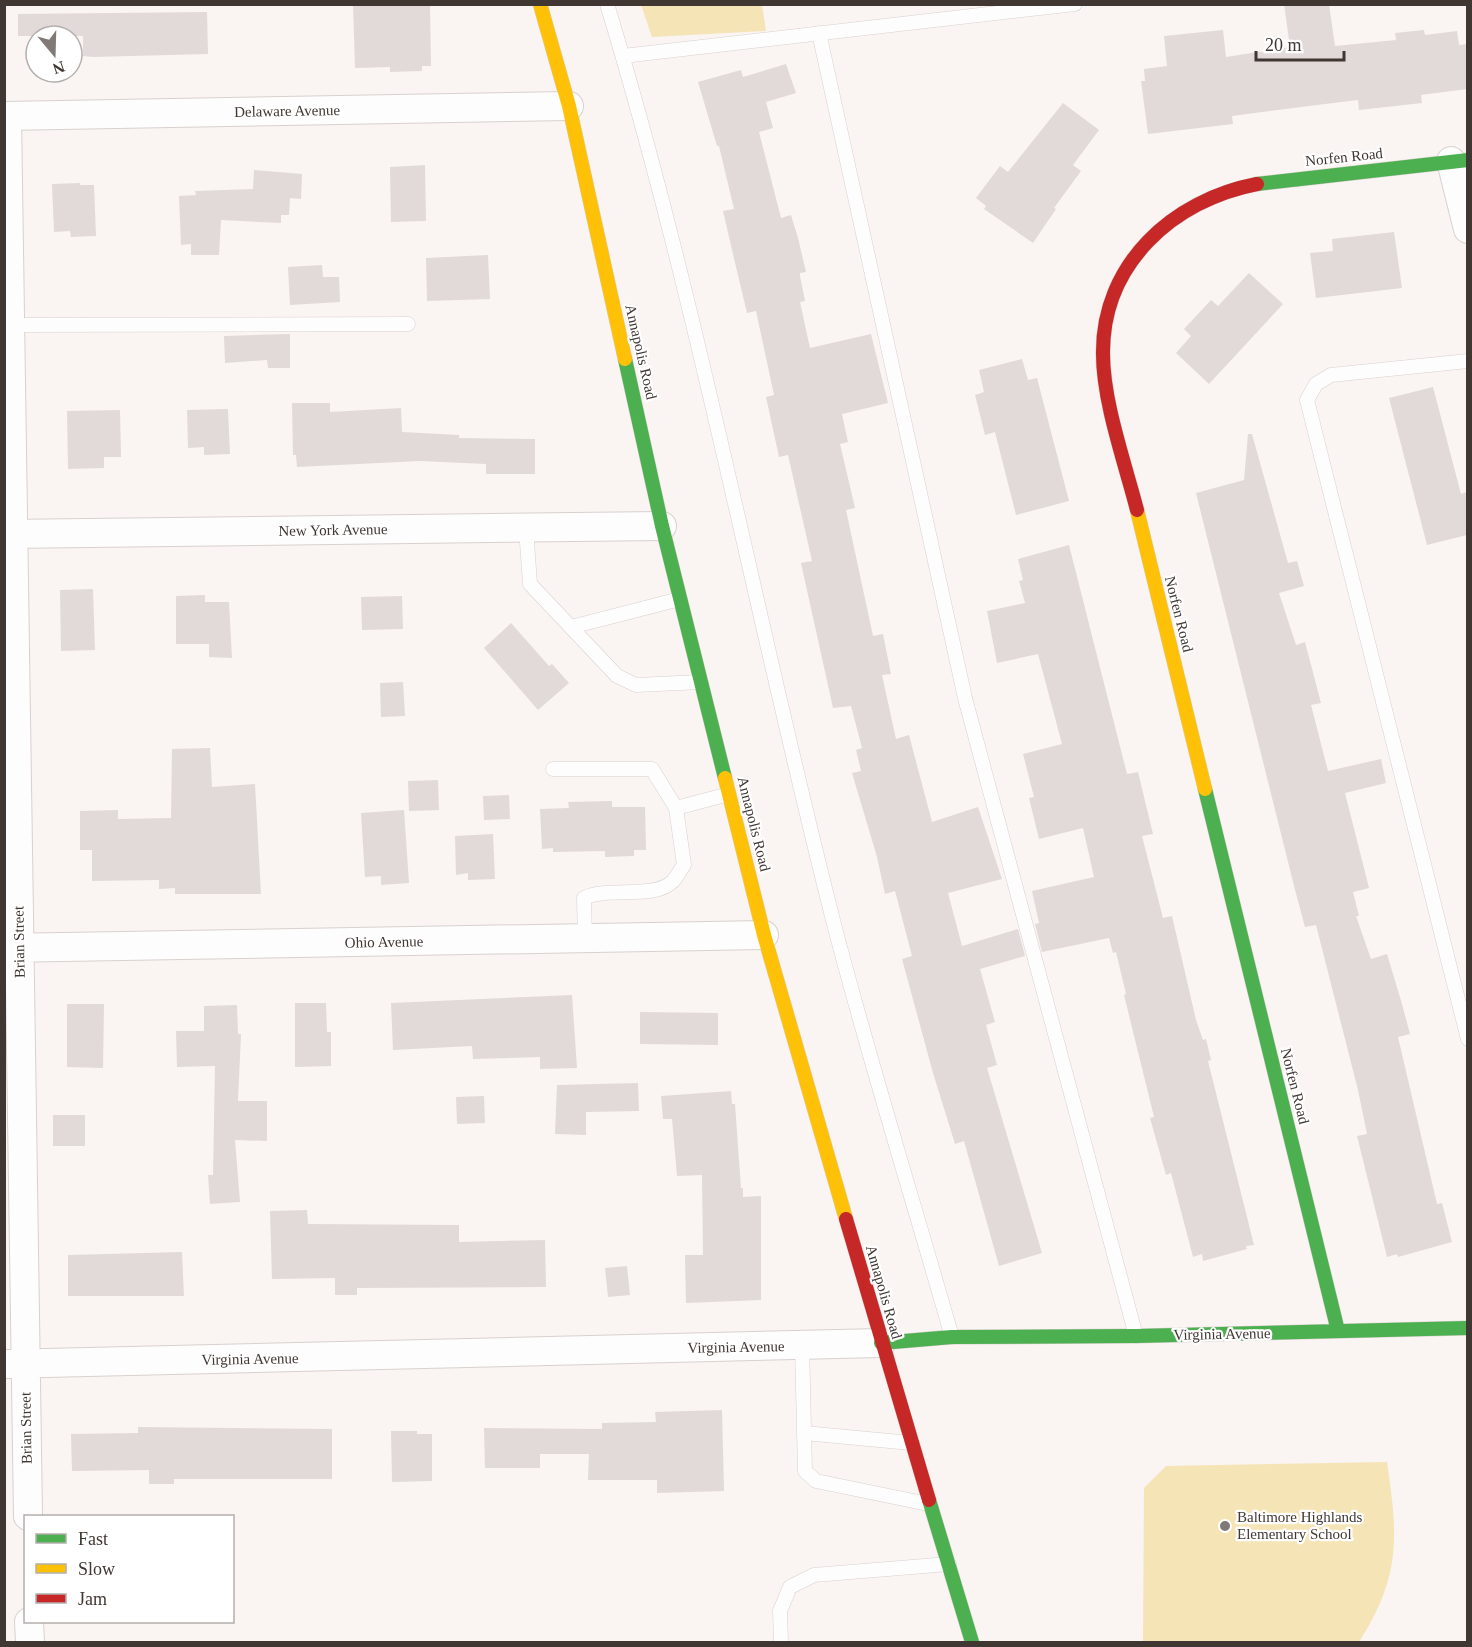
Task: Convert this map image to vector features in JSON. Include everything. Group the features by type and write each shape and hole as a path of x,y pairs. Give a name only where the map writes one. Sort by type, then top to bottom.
{"street":[{"name":"Annapolis Road","path":"540,4 569,106 662,526 764,935 881,1343 972,1642"},
{"name":"Delaware Avenue","path":"6,116 569,106"},
{"name":"Brian Street","path":"6,116 15,1364 28,1515"},
{"path":"1459,160 1467,229"},
{"name":"Norfen Road","path":"1338,1331 1108,393 1103,352 1107,317 1121,274 1144,243 1177,215 1214,195 1254,184 1459,160"},
{"name":"New York Avenue","path":"9,534 662,526"},
{"name":"Ohio Avenue","path":"12,948 764,935"},
{"name":"Virginia Avenue","path":"15,1364 881,1343 952,1337 1136,1336 1467,1328"},
{"path":"29,1623 30,1642"}],"lane":[{"path":"607,4 643,125 732,485 835,925 952,1337"},
{"path":"623,56 1075,4"},
{"path":"819,33 965,698 1136,1336"},
{"path":"7,325 408,324"},
{"path":"1467,361 1331,375 1316,384 1307,400 1467,1039"},
{"path":"526,528 530,584 617,676 636,685 701,682"},
{"path":"571,627 680,599"},
{"path":"553,769 652,769 676,808 684,865 672,883 649,891 594,893 584,898 585,938"},
{"path":"676,808 729,794"},
{"path":"802,1345 805,1470 816,1481 930,1505"},
{"path":"804,1433 911,1443"},
{"path":"781,1642 780,1611 790,1587 814,1575 949,1564"}],"shaded area":[{"path":"641,5 762,5 766,31 652,37"},
{"path":"1387,1462 1393,1512 1393,1555 1383,1597 1359,1642 1143,1642 1144,1488 1166,1466"}],"building":[{"path":"353,4 430,4 431,66 422,66 422,71 390,72 390,67 355,68"},
{"path":"1284,4 1329,4 1335,46 1396,40 1395,33 1424,30 1425,35 1457,31 1459,45 1467,44 1467,89 1421,95 1422,103 1359,110 1358,100 1232,116 1233,124 1148,134 1141,81 1145,81 1144,69 1167,66 1164,36 1223,30 1226,57 1290,47"},
{"path":"207,12 208,54 84,56 84,24 24,24 24,36 18,36 18,14"},
{"path":"786,64 796,93 766,102 773,128 759,132 781,218 791,215 798,238 806,272 800,273 805,301 800,302 810,348 871,334 888,403 842,414 848,442 840,444 855,508 846,510 873,636 883,634 891,674 882,675 896,739 909,735 932,822 978,807 1002,879 948,893 962,946 1018,929 1025,956 980,969 995,1022 986,1025 997,1065 987,1068 1042,1253 999,1266 964,1141 955,1144 933,1073 902,959 912,956 895,891 885,894 877,857 852,773 861,771 856,750 862,748 851,706 833,708 801,563 812,561 788,455 779,457 766,397 774,395 756,311 747,313 723,211 734,209 719,146 717,146 698,82 741,70 743,77"},
{"path":"1063,103 1099,130 1073,165 1081,171 1054,208 1056,209 1033,243 984,209 986,206 976,198 1000,166 1008,172"},
{"path":"425,165 426,221 391,222 390,167"},
{"path":"254,170 302,174 301,199 290,198 289,215 281,215 281,223 221,220 219,255 191,255 191,244 181,245 179,196 196,195 195,191 253,189"},
{"path":"80,183 80,185 94,185 96,236 71,237 70,231 54,232 52,184"},
{"path":"1394,232 1402,288 1316,298 1310,253 1333,251 1332,239"},
{"path":"488,255 490,299 427,301 426,258"},
{"path":"322,265 323,277 339,277 340,302 290,305 288,267"},
{"path":"1249,273 1283,304 1209,384 1176,353 1191,336 1184,329 1211,300 1218,306"},
{"path":"290,334 290,368 268,368 267,360 225,363 224,336"},
{"path":"1022,359 1028,380 1037,378 1069,501 1016,515 995,432 985,435 975,395 984,392 979,370"},
{"path":"1433,387 1461,494 1467,492 1467,535 1427,545 1389,398"},
{"path":"292,403 330,403 330,412 401,408 402,432 459,435 459,438 535,439 535,474 486,474 486,464 420,461 297,467 296,455 293,455"},
{"path":"228,409 230,454 204,455 204,447 188,448 187,410"},
{"path":"120,410 121,457 104,457 104,468 68,469 67,411"},
{"path":"1248,434 1252,434 1288,563 1297,561 1304,586 1279,593 1296,645 1305,642 1321,703 1311,705 1328,771 1381,759 1386,783 1345,793 1369,888 1353,892 1359,916 1356,916 1371,959 1387,954 1402,1004 1410,1034 1398,1037 1437,1204 1442,1203 1452,1242 1398,1257 1397,1254 1387,1257 1357,1136 1367,1134 1358,1090 1316,925 1305,927 1196,493 1244,480"},
{"path":"1069,545 1127,774 1138,772 1153,834 1142,836 1163,918 1172,916 1196,1020 1203,1040 1206,1039 1211,1060 1208,1061 1254,1245 1203,1261 1202,1254 1193,1257 1171,1173 1166,1175 1150,1118 1154,1117 1124,995 1126,994 1116,952 1113,953 1109,938 1042,952 1035,924 1039,923 1032,891 1094,877 1083,828 1039,839 1029,798 1034,797 1023,754 1062,744 1038,654 997,663 987,611 1025,603 1019,581 1023,580 1018,559"},
{"path":"93,589 95,650 61,651 60,590"},
{"path":"205,595 205,602 229,602 232,658 209,657 209,644 176,644 176,596"},
{"path":"402,596 403,629 362,630 361,597"},
{"path":"511,623 549,666 552,664 569,683 538,710 484,648"},
{"path":"403,682 405,716 381,717 380,683"},
{"path":"210,748 212,787 255,784 261,894 175,894 175,888 159,889 159,880 92,881 92,850 80,850 80,811 118,810 118,819 171,818 172,749"},
{"path":"438,780 439,810 409,811 408,781"},
{"path":"509,795 510,819 484,820 483,796"},
{"path":"612,801 612,807 645,807 646,850 634,850 634,856 605,857 605,851 553,852 553,848 542,849 540,809 569,808 568,802"},
{"path":"404,810 409,883 381,885 381,876 365,877 361,813"},
{"path":"493,834 495,879 468,880 468,873 456,875 455,836"},
{"path":"572,995 577,1068 540,1069 540,1057 473,1059 472,1046 393,1050 391,1003"},
{"path":"295,1003 326,1003 327,1032 331,1032 331,1066 295,1067"},
{"path":"67,1004 104,1004 103,1068 67,1067"},
{"path":"237,1005 238,1034 241,1034 238,1101 267,1101 267,1141 235,1140 240,1202 210,1204 208,1175 213,1175 215,1066 177,1067 176,1031 204,1031 204,1006"},
{"path":"640,1012 718,1013 718,1045 640,1044"},
{"path":"638,1083 639,1111 586,1112 586,1135 555,1134 557,1085"},
{"path":"731,1091 732,1104 735,1104 743,1197 761,1196 761,1300 686,1303 685,1255 703,1255 702,1175 677,1176 672,1119 663,1119 661,1096"},
{"path":"484,1096 485,1123 457,1124 456,1097"},
{"path":"53,1115 85,1115 85,1146 53,1146"},
{"path":"307,1210 308,1224 459,1225 459,1242 545,1240 546,1287 357,1288 357,1295 335,1295 335,1278 272,1279 270,1211"},
{"path":"182,1252 184,1296 68,1296 68,1255"},
{"path":"627,1266 630,1295 608,1297 605,1268"},
{"path":"722,1410 724,1491 657,1493 657,1480 588,1480 589,1454 540,1454 540,1468 485,1468 484,1428 602,1429 602,1423 656,1422 655,1412"},
{"path":"138,1427 332,1429 332,1479 174,1479 174,1484 149,1484 149,1470 72,1471 71,1434 138,1433"},
{"path":"391,1431 417,1431 417,1434 432,1434 432,1481 392,1482"}],"traffic: fast":[{"path":"1257,184 1468,160"},
{"path":"625,359 662,526 725,778"},
{"path":"1205,789 1338,1331"},
{"path":"881,1343 952,1337 1136,1336 1468,1328"},
{"path":"929,1500 972,1642"}],"traffic: slow":[{"path":"540,4 569,106 625,359"},
{"path":"1137,510 1205,789"},
{"path":"725,778 764,935 846,1219"}],"traffic: jam":[{"path":"1137,510 1111,412 1104,373 1106,322 1115,292 1129,265 1148,241 1171,221 1197,205 1226,192 1257,184"},
{"path":"846,1219 929,1500"}],"place":[{"name":"Baltimore Highlands Elementary School","path":"1225,1526"}]}
